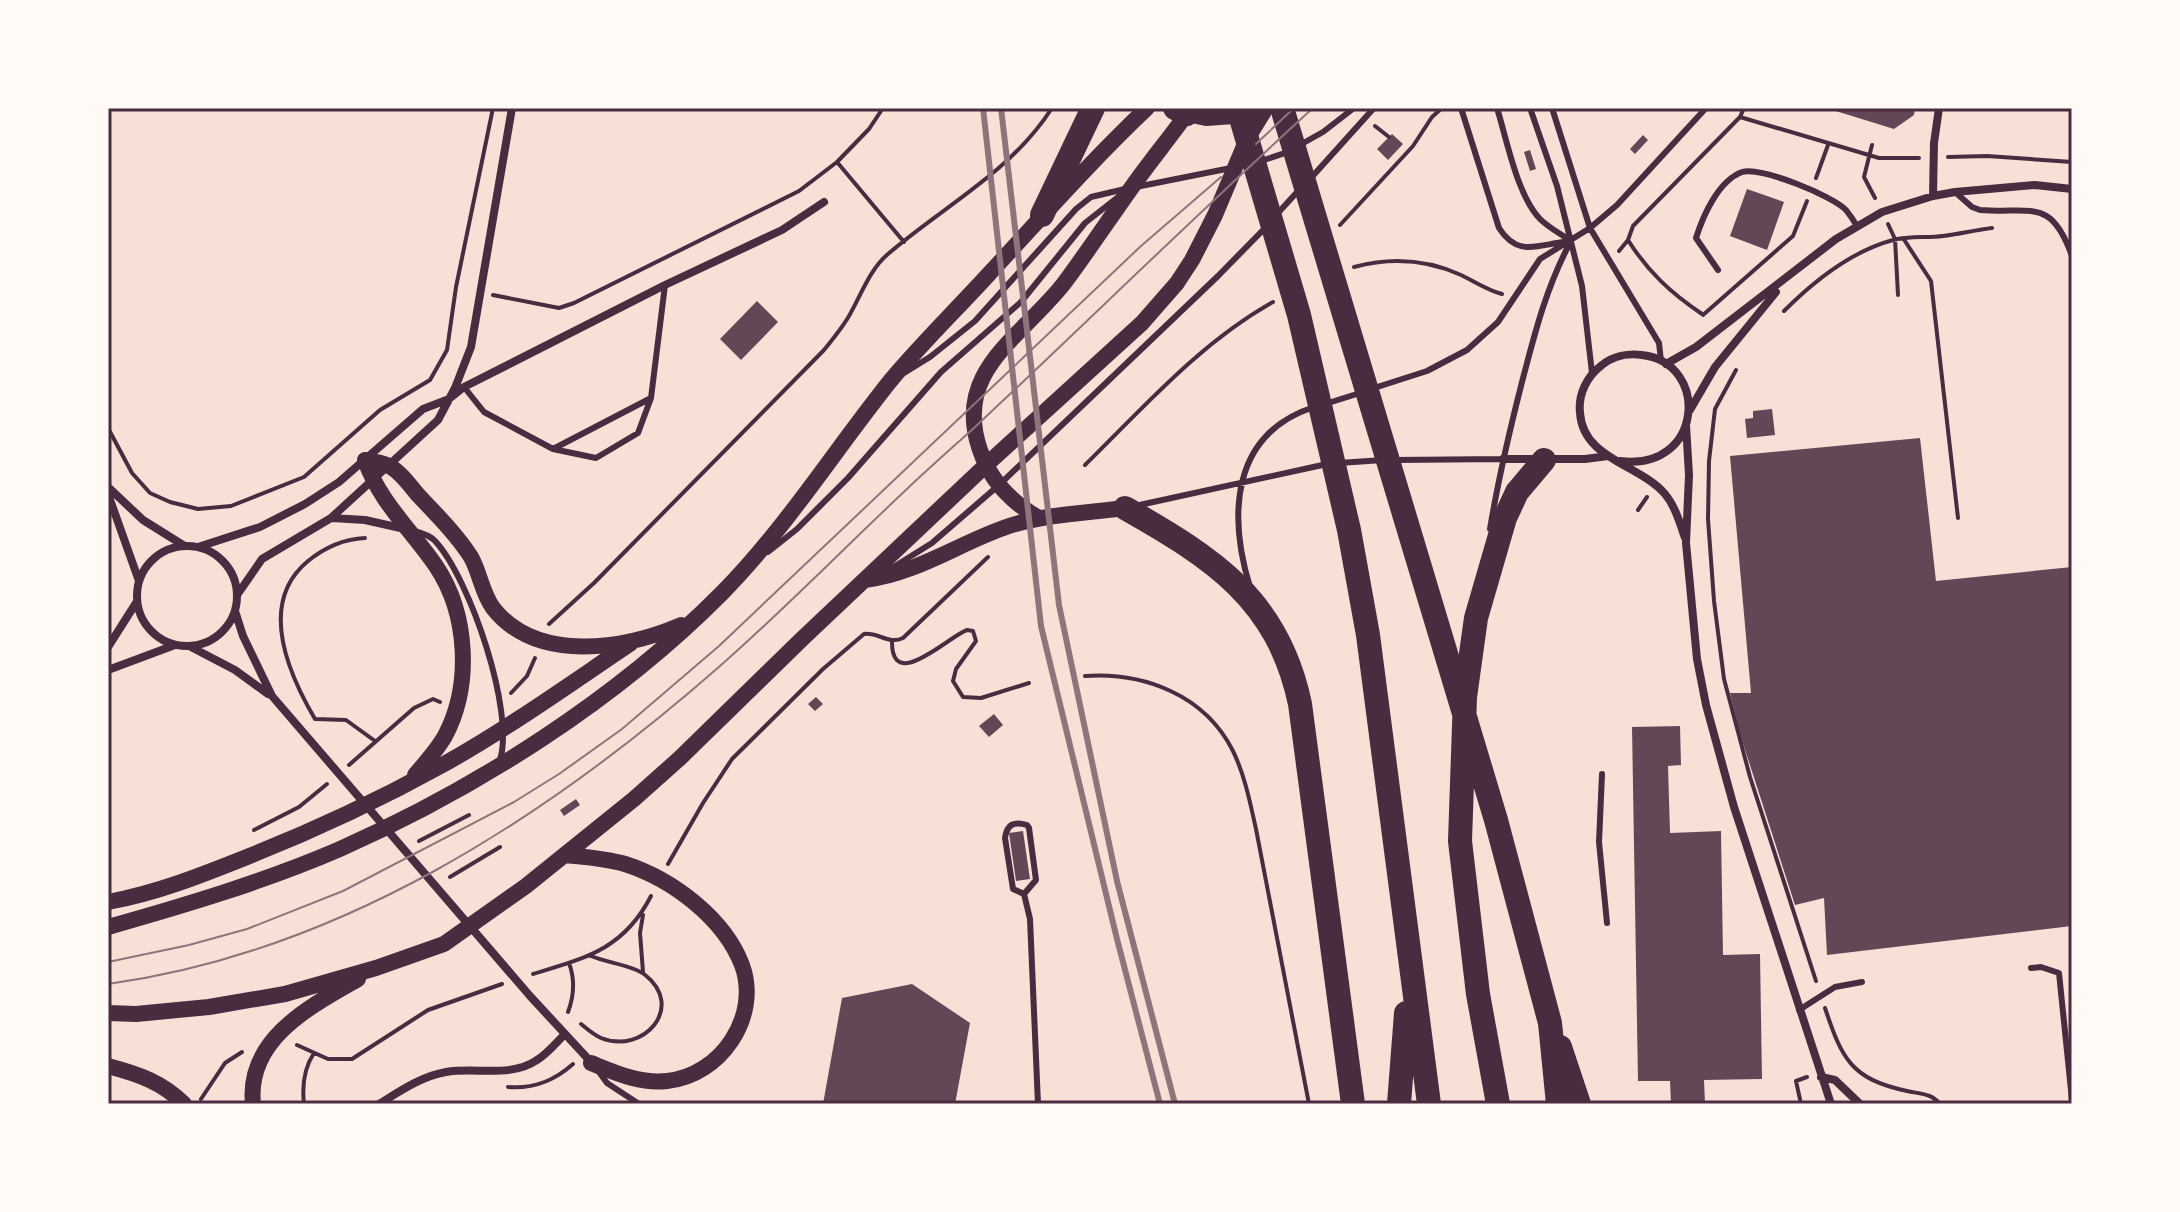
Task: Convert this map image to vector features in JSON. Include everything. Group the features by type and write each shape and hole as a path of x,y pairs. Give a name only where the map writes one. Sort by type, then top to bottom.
{"highway":[{"path":"1042,215 1093,108"},
{"path":"1262,109 1299,315 1349,530 1368,635 1429,1104"},
{"path":"1262,109 1496,820 1550,1023 1579,1104"},
{"path":"1498,1104 1478,994 1460,841 1465,697 1476,618 1510,504 1544,460"},
{"path":"1125,508 1196,551 1255,602 1284,651 1293,673 1300,704 1353,1104"},
{"path":"1399,1104 1410,966"},
{"path":"1550,1023 1558,1104"}],"main road":[{"path":"108,927 250,882 339,849 436,801 498,765 617,686 694,619 739,574 789,518 889,383 1042,215 1147,108"},
{"path":"108,1013 136,1014 239,1002 285,994 376,968 444,944 565,855 680,758 985,466 1142,323 1169,293 1205,237 1233,167 1262,109"},
{"path":"1039,518 1016,503 985,466 973,416 976,388 1001,351 1064,283 1184,110 1206,118 1262,109"},
{"path":"365,460 390,466 460,542 472,559 493,607 515,627 541,641 567,645 631,643"},
{"path":"365,460 372,481 436,567 455,604 463,646 462,673 446,733 437,749 409,782"},
{"path":"865,580 910,568 984,535 1039,518 1125,508"},
{"path":"108,902 176,885 283,843 409,782 503,727 631,643 694,619"},
{"path":"565,855 601,858 660,878 682,894 724,935 742,965 746,980 746,996 737,1031 721,1055 707,1067 688,1077 666,1082 641,1081 591,1063"},
{"path":"253,1104 252,1092 263,1057 283,1027 295,1016 376,968"},
{"path":"108,1066 152,1080 184,1104"}],"street":[{"path":"237,595 262,559 331,518 438,420 467,361 512,108"},
{"path":"1933,196 1939,108"},
{"path":"1664,362 1684,356 1813,257 1882,212 1955,192 2035,185 2072,189"},
{"path":"198,547 260,527 305,504 365,460 423,409 449,399 464,387 665,285 782,230 824,202"},
{"path":"1620,461 1647,461 1660,456 1680,438 1699,390 1784,282"},
{"path":"1686,543 1678,518 1664,493 1620,461 1608,456 1588,437 1582,425 1580,398 1592,373 1617,356 1647,355 1664,362 1684,385 1689,412"},
{"path":"1686,425 1689,463 1686,543 1697,659 1709,718 1734,807 1831,1104"},
{"path":"1503,459 1608,456"},
{"path":"108,487 143,520 184,546"},
{"path":"108,494 139,581"},
{"path":"331,518 365,520 407,529"},
{"path":"190,647 218,636 235,611 237,595 235,582 226,564 216,555 198,547 184,546 155,556 139,581 137,602 149,630 161,639 190,647 235,670 272,696 591,1063"},
{"path":"108,647 137,602"},
{"path":"235,611 272,696"},
{"path":"108,670 175,645"},
{"path":"379,1104 417,1082 444,1072 502,1071 528,1065 539,1059 564,1035"},
{"path":"1821,1077 1835,1080 1860,1104"}],"lane":[{"path":"889,383 930,357 975,321 1076,209 1091,197 1285,154 1323,132 1354,108"},
{"path":"865,580 932,543 999,485 1218,276 1374,108"},
{"path":"1461,108 1504,236 1523,248 1571,241"},
{"path":"1497,108 1532,208 1539,218 1571,241"},
{"path":"1530,108 1557,186 1582,286 1592,373"},
{"path":"1552,108 1590,228 1659,343 1664,362"},
{"path":"1255,602 1239,546 1237,517 1248,461 1266,435 1280,422 1297,413 1401,380 1449,360 1484,336 1498,322 1540,259 1590,228 1617,205 1706,108"},
{"path":"1718,270 1696,238 1714,198 1729,180 1744,171 1766,173 1811,191 1845,209 1857,226"},
{"path":"739,574 797,529 848,478 941,372 1021,302 1085,223 1131,188"},
{"path":"1955,192 1980,210 2042,212 2061,227 2072,256"},
{"path":"1476,618 1503,459 1540,315 1556,269 1571,241"},
{"path":"464,387 484,412 553,449 596,458 638,433 651,398 665,285"},
{"path":"553,449 651,398"},
{"path":"1125,508 1328,464 1360,460 1503,459"},
{"path":"407,529 426,534 435,541 465,588 500,699 504,742 498,765"},
{"path":"1602,774 1599,842 1607,923"},
{"path":"1019,823 1029,828 1036,880 1024,894 1013,889 1005,838 1011,824 1019,823"},
{"path":"1024,894 1030,919 1038,1104"},
{"path":"2031,968 2041,967 2059,973 2070,1054 2072,1100"},
{"path":"1799,1010 1835,987 1862,982"},
{"path":"591,1063 607,1083 639,1104"}],"path":[{"path":"108,428 132,473 150,493 198,509 231,506 304,477 380,410 430,380 447,350 456,287 493,108"},
{"path":"456,287 559,308 574,303 799,191 837,162 869,129 883,108"},
{"path":"500,699 518,687 527,676 550,621 594,583 824,350 886,256 996,172 1036,132 1052,108"},
{"path":"1333,232 1413,146 1432,117 1442,108"},
{"path":"1721,328 1653,275 1628,240 1629,233 1740,117 1744,108"},
{"path":"1740,117 1870,155 1934,158 1987,156 2072,162"},
{"path":"1381,130 1389,137"},
{"path":"1703,315 1793,236 1829,144"},
{"path":"1872,145 1864,177 1895,239 1898,295"},
{"path":"837,162 904,242"},
{"path":"1776,319 1803,292 1831,271 1878,246 1895,239 1946,236 1999,226"},
{"path":"1903,238 1931,281 1958,518"},
{"path":"1735,342 1746,352 1715,409 1709,461 1708,519 1724,679 1750,777 1839,1048 1861,1075 1885,1085 1934,1097 1940,1104"},
{"path":"323,728 315,719 289,664 283,643 281,603 289,584 318,553 359,538 375,538"},
{"path":"668,864 732,759 789,702 864,634 871,633 892,641 903,638 999,548"},
{"path":"892,641 898,660 909,664 920,661 959,632 973,631 976,641 956,669 953,681 963,697 981,698 1029,683"},
{"path":"1085,676 1124,676 1172,690 1207,717 1233,752 1246,784 1256,829 1309,1104"},
{"path":"340,773 414,708 435,696 455,708"},
{"path":"315,719 346,720 375,741"},
{"path":"278,819 299,807 328,783"},
{"path":"419,841 469,815"},
{"path":"450,877 500,847"},
{"path":"527,976 591,956 628,931 644,911 654,890"},
{"path":"643,972 640,933 644,911"},
{"path":"560,1003 582,1026 601,1038 616,1041 640,1037 651,1031 658,1022 663,1002 660,993 643,972 591,956"},
{"path":"568,1012 573,1000 569,963"},
{"path":"288,1043 328,1059 352,1059 428,1010 512,981"},
{"path":"195,1104 225,1063 234,1055 251,1049"},
{"path":"304,1104 308,1062 314,1052"}],"building":[{"path":"1826,108 1915,108 1914,115 1894,129"},
{"path":"1392,134 1403,144 1388,160 1377,149"},
{"path":"1643,135 1648,140 1635,154 1630,149"},
{"path":"1530,150 1536,169 1530,171 1524,152"},
{"path":"1747,189 1784,202 1767,250 1730,236"},
{"path":"757,301 778,322 741,360 720,339"},
{"path":"1772,409 1775,435 1747,438 1745,419 1753,418 1753,411"},
{"path":"1920,438 1936,581 2072,567 2072,926 1827,955 1824,898 1795,905 1740,734 1730,693 1751,693 1730,456"},
{"path":"816,697 823,704 815,711 808,704"},
{"path":"994,714 1003,725 989,737 979,726"},
{"path":"1680,726 1681,765 1668,766 1670,833 1721,831 1723,955 1760,954 1762,1079 1704,1080 1705,1104 1671,1104 1670,1081 1638,1081 1632,727"},
{"path":"576,799 580,805 564,816 560,810"},
{"path":"1023,831 1030,879 1016,881 1009,833"},
{"path":"912,984 970,1023 955,1104 823,1104 842,998"}],"tram line":[{"path":"1256,144 1294,108"},
{"path":"108,984 194,967 277,942 358,909 436,870 512,825 584,775 654,722 720,666 1313,108"},
{"path":"108,962 247,929 343,891 514,802 559,774 622,729 719,646 1141,246 1221,177"}],"railway":[{"path":"983,108 1041,626 1160,1104"},
{"path":"1001,108 1059,605 1117,881 1175,1104"}]}
